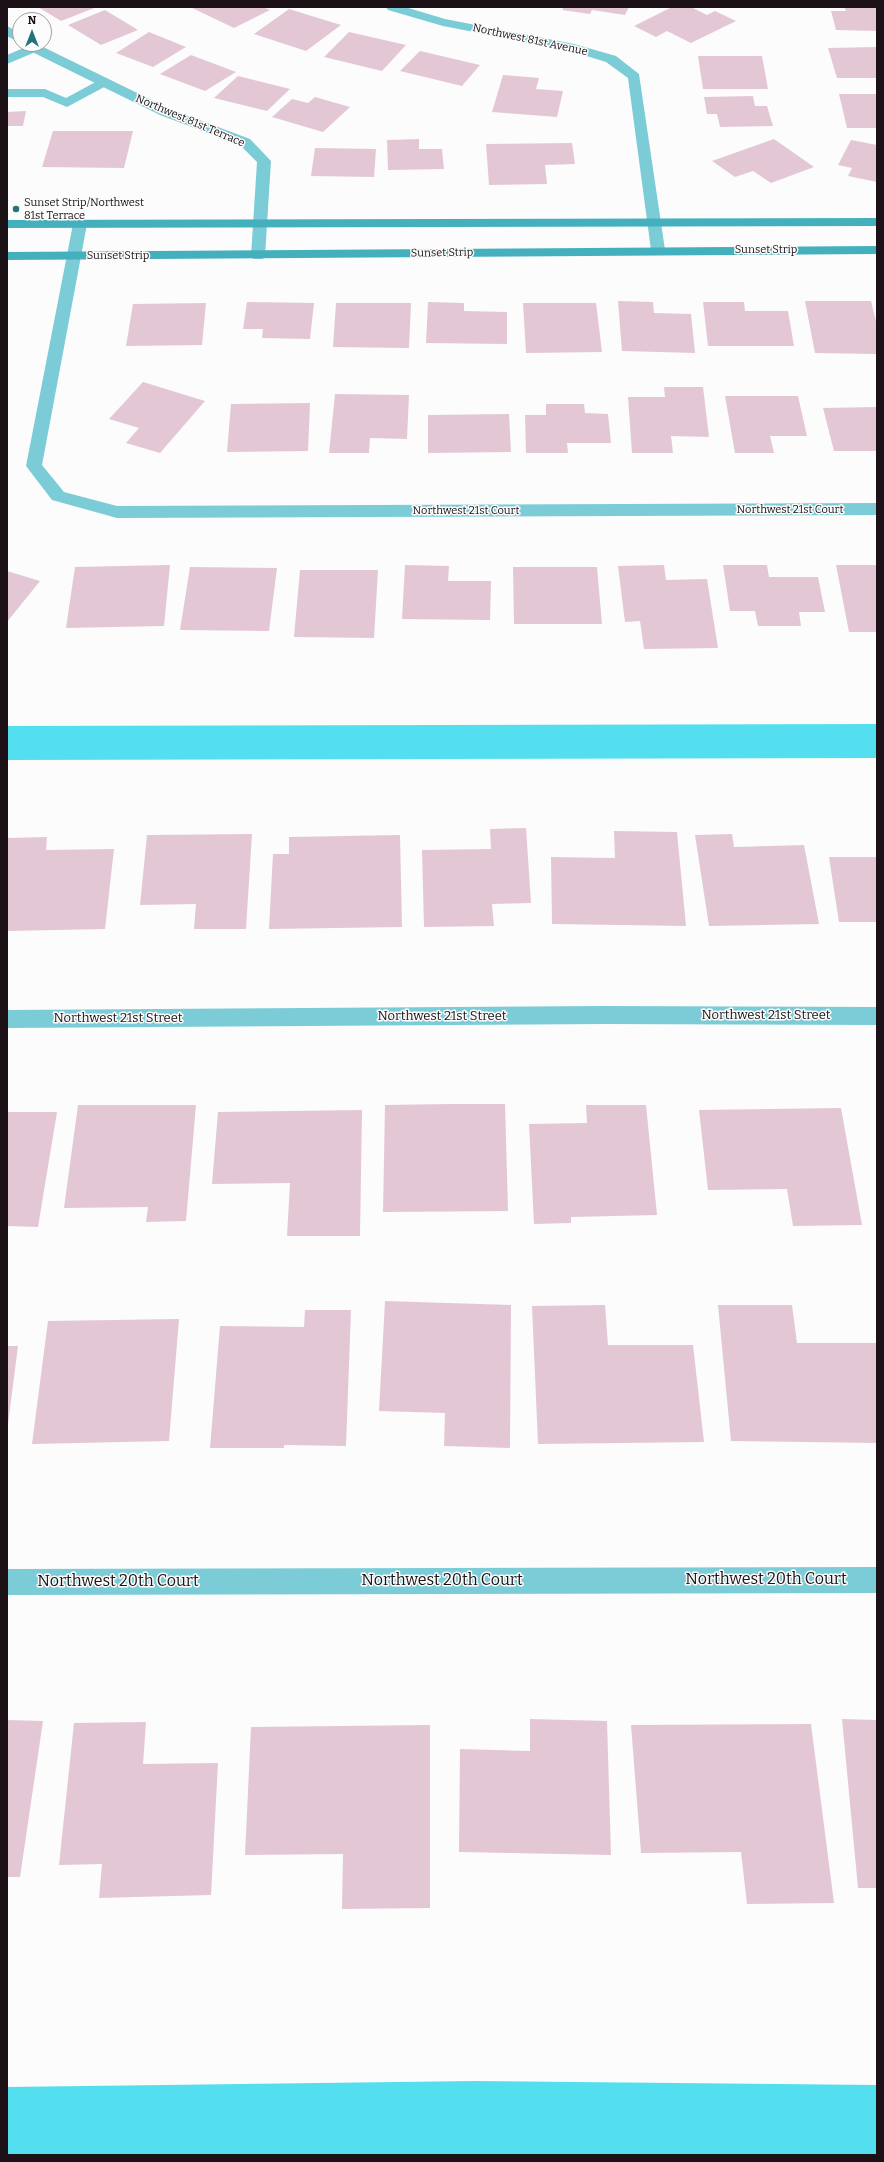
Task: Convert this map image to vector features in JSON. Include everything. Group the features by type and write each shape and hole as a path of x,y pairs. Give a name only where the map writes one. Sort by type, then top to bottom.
{"street":[{"name":"Northwest 81st Avenue","path":"392,7 443,22 569,47 611,59 634,77 658,250"},
{"path":"7,60 20,52"},
{"name":"Northwest 81st Terrace","path":"42,52 165,112 245,142 264,161 258,256"},
{"path":"7,93 45,93 67,102 103,82"},
{"path":"7,224 877,222"},
{"path":"73,256 80,224"},
{"name":"Sunset Strip","path":"7,256 258,256 658,250 877,250"},
{"name":"Northwest 21st Court","path":"73,256 34,466 58,496 117,512 877,509"},
{"name":"Northwest 21st Street","path":"7,1019 596,1015 877,1016"},
{"name":"Northwest 20th Court","path":"7,1582 877,1580"}],"building":[{"path":"38,7 97,7 61,21 52,16 52,12 46,12"},
{"path":"190,7 263,7 270,10 234,28"},
{"path":"564,7 629,7 625,15 592,10 590,14 562,10"},
{"path":"672,7 691,7 707,15 715,11 736,21 691,43 667,31 656,37 634,26"},
{"path":"844,7 877,7 877,31 836,30 831,11 846,11"},
{"path":"289,9 341,25 306,51 254,34"},
{"path":"105,10 138,30 101,45 68,25"},
{"path":"149,32 186,47 153,67 116,53"},
{"path":"349,32 406,45 382,71 324,57"},
{"path":"877,47 877,78 837,78 828,48"},
{"path":"420,51 480,65 462,86 400,71"},
{"path":"191,55 236,72 205,91 160,74"},
{"path":"698,56 762,56 768,89 703,89"},
{"path":"503,75 539,78 536,89 563,91 557,117 492,112"},
{"path":"238,76 290,89 267,111 214,98"},
{"path":"839,94 877,94 877,128 847,128"},
{"path":"753,96 755,106 767,106 773,126 720,127 717,114 707,114 704,97"},
{"path":"315,97 350,107 323,132 272,117 292,99 308,103"},
{"path":"26,111 23,126 7,126 7,112"},
{"path":"53,131 133,131 124,168 42,167"},
{"path":"419,139 419,149 442,149 444,169 388,170 387,140"},
{"path":"774,139 814,167 771,183 753,171 735,177 712,161"},
{"path":"851,140 877,145 877,182 848,176 852,168 838,165"},
{"path":"572,143 575,164 545,165 547,184 489,185 486,144"},
{"path":"315,148 376,149 374,177 311,176"},
{"path":"618,301 653,302 654,313 691,314 695,353 622,351"},
{"path":"805,301 871,301 877,325 877,354 815,353"},
{"path":"247,302 314,303 310,339 262,338 263,329 243,329"},
{"path":"428,302 464,303 464,311 507,312 507,344 426,343"},
{"path":"703,302 744,302 745,311 788,311 794,346 708,346"},
{"path":"206,303 202,345 126,346 133,304"},
{"path":"336,303 411,303 409,348 333,347"},
{"path":"523,303 596,303 602,352 526,353"},
{"path":"143,382 205,401 160,453 126,443 139,428 109,419"},
{"path":"664,387 703,387 709,437 671,436 673,453 632,453 628,397 665,397"},
{"path":"335,394 409,395 407,439 370,438 369,453 329,453"},
{"path":"725,396 798,396 807,436 770,436 774,453 735,453"},
{"path":"310,403 308,451 227,452 231,404"},
{"path":"546,404 584,404 585,413 608,414 611,443 567,443 568,453 526,453 525,415 546,415"},
{"path":"877,407 877,451 834,451 823,408"},
{"path":"509,414 511,452 428,453 428,415"},
{"path":"170,565 164,626 66,628 75,567"},
{"path":"405,565 449,566 448,581 491,581 490,620 402,619"},
{"path":"664,565 666,580 707,579 718,648 644,649 640,621 625,622 618,566"},
{"path":"723,565 767,565 769,577 818,577 825,612 799,612 801,626 758,626 755,611 730,611"},
{"path":"836,565 877,565 877,632 849,632"},
{"path":"190,567 277,568 269,631 180,630"},
{"path":"513,567 597,567 602,624 514,624"},
{"path":"300,570 378,570 374,638 294,637"},
{"path":"7,571 40,581 7,622"},
{"path":"526,828 531,903 492,904 494,926 424,927 422,850 491,849 490,829"},
{"path":"614,831 677,832 686,926 552,924 551,857 615,858"},
{"path":"252,834 246,929 194,929 196,904 140,905 147,835"},
{"path":"732,834 734,847 804,845 819,924 709,926 695,835"},
{"path":"400,835 402,927 269,929 273,854 289,854 289,837"},
{"path":"47,837 46,850 114,849 105,929 7,931 7,838"},
{"path":"829,857 877,857 877,922 839,922"},
{"path":"505,1104 508,1211 383,1212 385,1105"},
{"path":"78,1105 196,1105 186,1221 146,1222 148,1207 64,1208"},
{"path":"586,1105 646,1105 657,1215 571,1217 571,1223 534,1224 529,1124 587,1123"},
{"path":"841,1108 862,1225 793,1226 787,1189 708,1190 699,1110"},
{"path":"362,1110 360,1236 287,1236 290,1183 212,1184 218,1112"},
{"path":"7,1112 57,1112 38,1227 7,1226"},
{"path":"385,1301 511,1305 510,1448 444,1446 445,1413 379,1411"},
{"path":"605,1305 608,1345 693,1345 704,1442 538,1444 532,1306"},
{"path":"718,1305 792,1305 797,1343 877,1343 877,1443 731,1441"},
{"path":"305,1310 351,1310 346,1446 284,1445 284,1448 210,1448 220,1326 304,1327"},
{"path":"179,1319 169,1441 32,1444 48,1321"},
{"path":"7,1346 18,1346 8,1424 7,1424"},
{"path":"530,1719 607,1721 611,1855 459,1852 460,1749 530,1751"},
{"path":"842,1719 877,1720 877,1888 858,1888"},
{"path":"7,1720 43,1721 20,1877 7,1877"},
{"path":"146,1722 143,1764 218,1763 211,1895 99,1898 102,1864 59,1865 74,1723"},
{"path":"811,1724 834,1903 747,1904 741,1852 641,1853 631,1725"},
{"path":"430,1725 430,1908 342,1909 343,1854 245,1855 251,1727"}],"waterway":[{"path":"7,743 877,741"},
{"path":"7,2124 475,2118 877,2122"}],"place":[{"name":"Sunset Strip/Northwest 81st Terrace","path":"16,209"}]}
